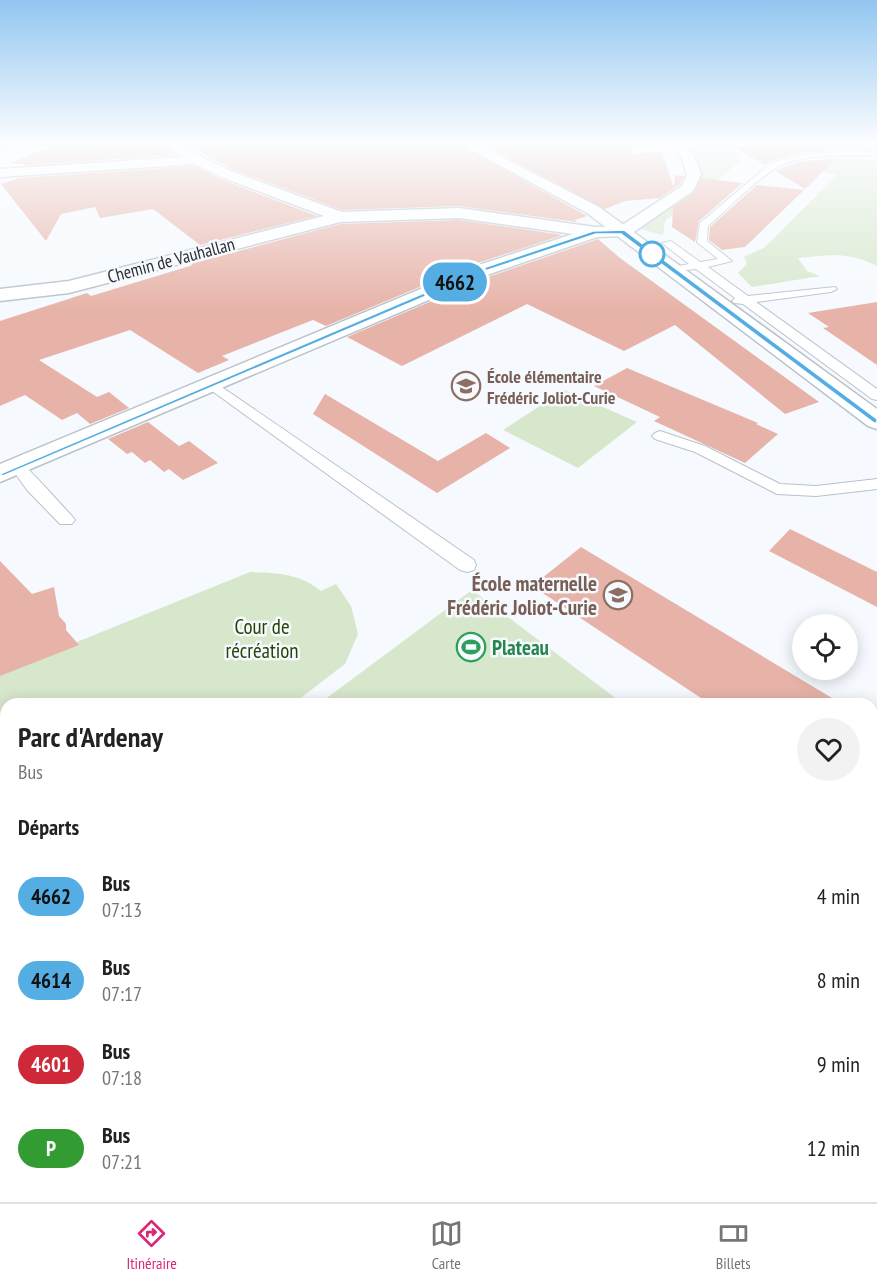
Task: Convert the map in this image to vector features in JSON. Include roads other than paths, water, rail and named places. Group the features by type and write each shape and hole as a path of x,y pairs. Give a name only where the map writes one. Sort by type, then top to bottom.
{"street":[{"path":"290,198 340,217 459,213 595,232 622,232 674,198"},
{"path":"572,198 592,210 877,421"},
{"name":"Chemin de Vauhallan","path":"0,295 69,287 340,217"},
{"path":"9,470 483,270 595,232"}],"lane":[{"path":"672,270 727,261 702,242 703,225 735,198"},
{"path":"667,243 877,396"},
{"path":"718,304 831,289"},
{"path":"213,385 467,565"},
{"path":"660,436 700,449 777,489 816,491 877,484"},
{"path":"9,470 33,486 66,520"}],"place":[{"name":"École élémentaire Frédéric Joliot-Curie","path":"466,386"},
{"name":"École maternelle Frédéric Joliot-Curie","path":"618,595"},
{"name":"Plateau","path":"471,647"}],"park label":[{"name":"Cour de récréation","path":"262,638"}]}
